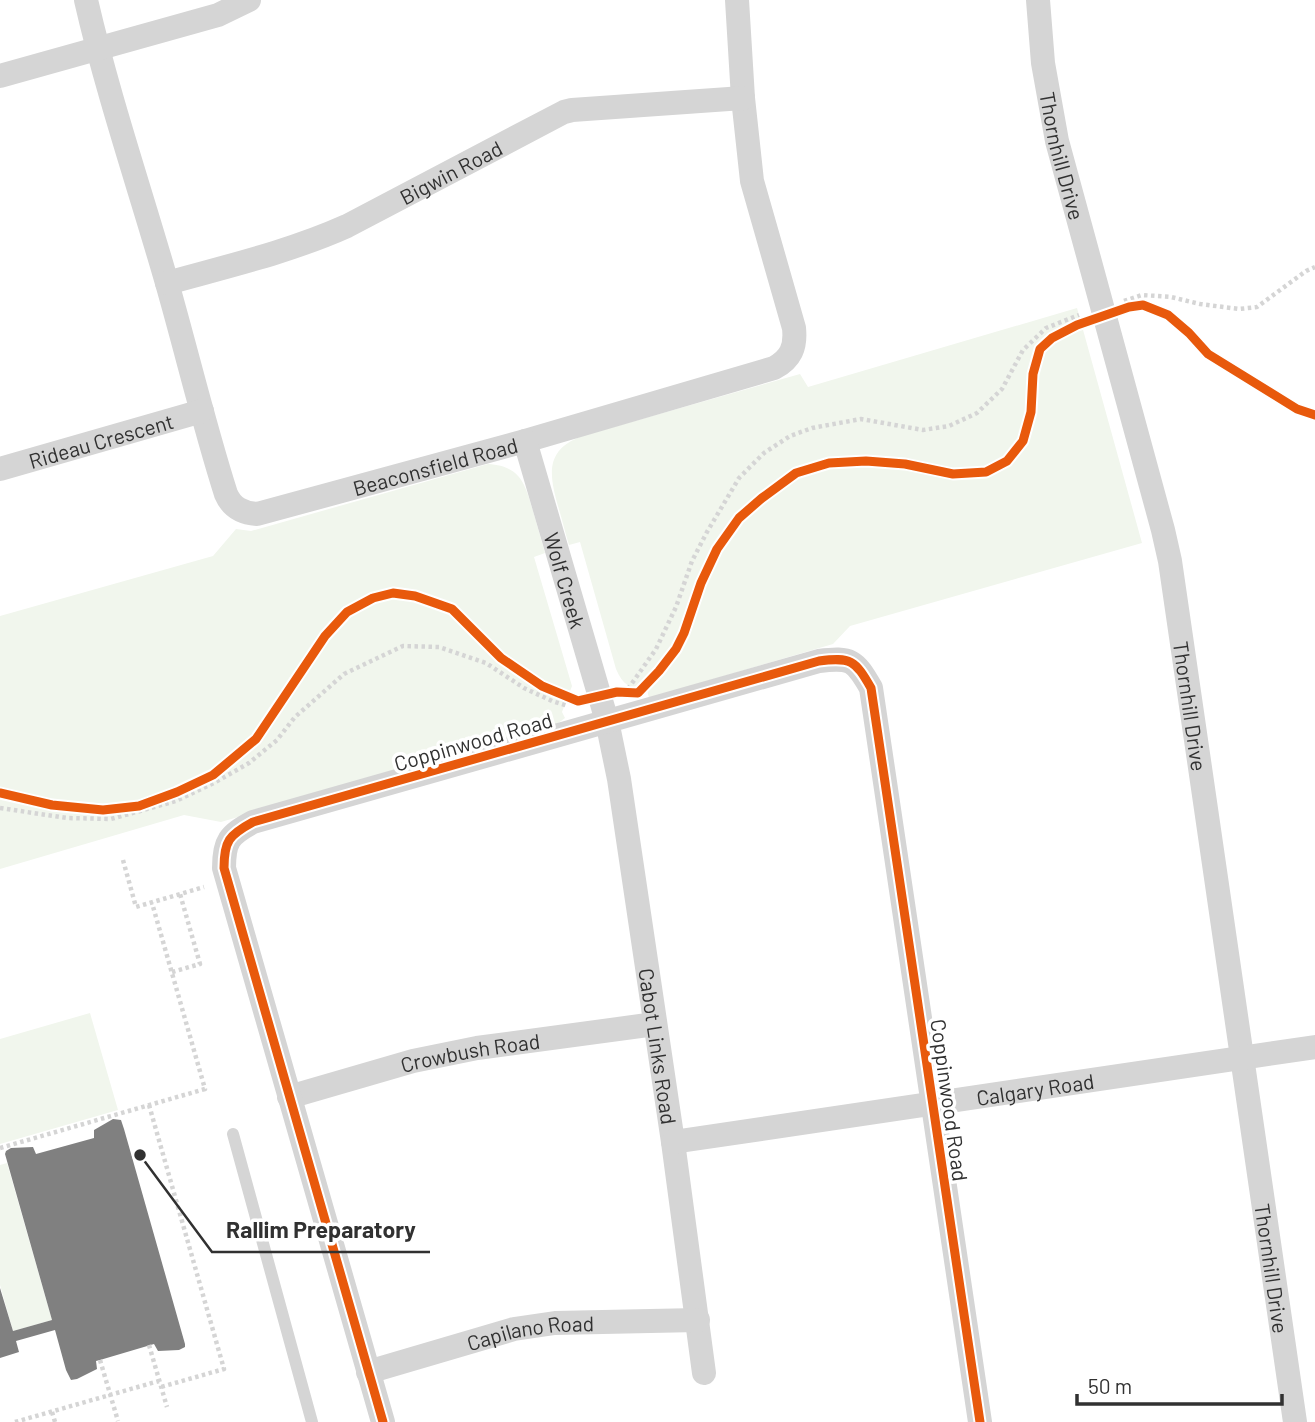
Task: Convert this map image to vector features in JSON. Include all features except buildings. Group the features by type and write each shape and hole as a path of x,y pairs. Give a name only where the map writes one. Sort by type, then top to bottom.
{"street":[{"name":"Beaconsfield Road","path":"86,0 114,111 167,283 226,495 240,511 249,513 265,513 526,441 781,364 793,350 794,328 752,181 743,98 737,0"},
{"path":"0,76 218,15 250,0"},
{"name":"Thornhill Drive","path":"1038,0 1043,63 1053,120 1170,561 1296,1422"},
{"name":"Bigwin Road","path":"167,283 280,252 327,235 564,112 743,98"},
{"name":"Rideau Crescent","path":"0,469 202,411"},
{"name":"Wolf Creek","path":"526,441 603,706"},
{"name":"Coppinwood Road","path":"383,1422 228,880 224,852 229,839 236,831 253,822 603,706 835,659 848,660 860,669 871,688 980,1422"},
{"name":"Cabot Links Road","path":"603,706 619,779 704,1373"},
{"name":"Crowbush Road","path":"289,1097 413,1061 477,1048 655,1024"},
{"name":"Calgary Road","path":"673,1142 1315,1047"},
{"name":"Capilano Road","path":"368,1372 535,1325 698,1320"}],"lane":[{"path":"233,1134 313,1422"}],"path":[{"path":"1065,331 1143,296 1171,297 1238,309 1257,307 1315,267"},
{"path":"625,692 656,649 676,607 692,561 707,532 739,478 764,453 790,436 812,428 861,419 923,430 949,426 977,414 1002,389 1023,350 1046,328 1071,318 1143,305"},
{"path":"0,808 67,818 111,819 176,801 249,763 277,740 295,717 344,674 403,646 439,647 486,663 524,688 575,708 603,706 617,692 638,693"},
{"path":"542,686 578,701 603,706"},
{"path":"91,809 139,806 201,781 232,761"},
{"path":"123,860 136,907 228,880"},
{"path":"172,972 200,964 180,894"},
{"path":"0,1148 205,1089 152,902"},
{"path":"149,1105 224,1369 161,1387"},
{"path":"149,1345 167,1407"},
{"path":"100,1360 118,1421"},
{"path":"15,1422 159,1381"},
{"path":"52,1412 55,1422"}],"shaded area":[{"path":"1077,308 1142,543 850,626 833,644 649,698 647,690 636,689 621,679 580,542 569,545 555,494 553,464 561,448 582,436 800,374 808,387"},
{"path":"488,464 508,468 515,473 524,485 530,501 545,553 534,557 572,686 562,712 565,718 557,724 221,822 184,815 0,869 0,616 213,556 236,529 251,531"},
{"path":"90,1013 118,1110 0,1144 0,1039"},
{"path":"7,1163 52,1320 13,1331 0,1285 0,1165"}],"cycle path":[{"path":"0,793 52,805 103,810 139,806 213,775 256,739 325,636 347,612 373,598 393,593 415,596 452,609 501,658 542,686 578,701 617,692 638,693 676,649 717,549 739,518 762,498 796,473 829,463 866,461 905,464 953,474 986,472 1007,461 1023,441 1031,412 1033,374 1040,349 1052,338 1077,325 1129,307 1143,305 1168,315 1208,354 1297,409 1315,415"},
{"path":"383,1422 224,868 227,845 233,835 253,822 819,661 838,660 845,660 856,666 871,688 980,1422"}],"place":[{"name":"Rallim Preparatory","path":"140,1155"}]}
